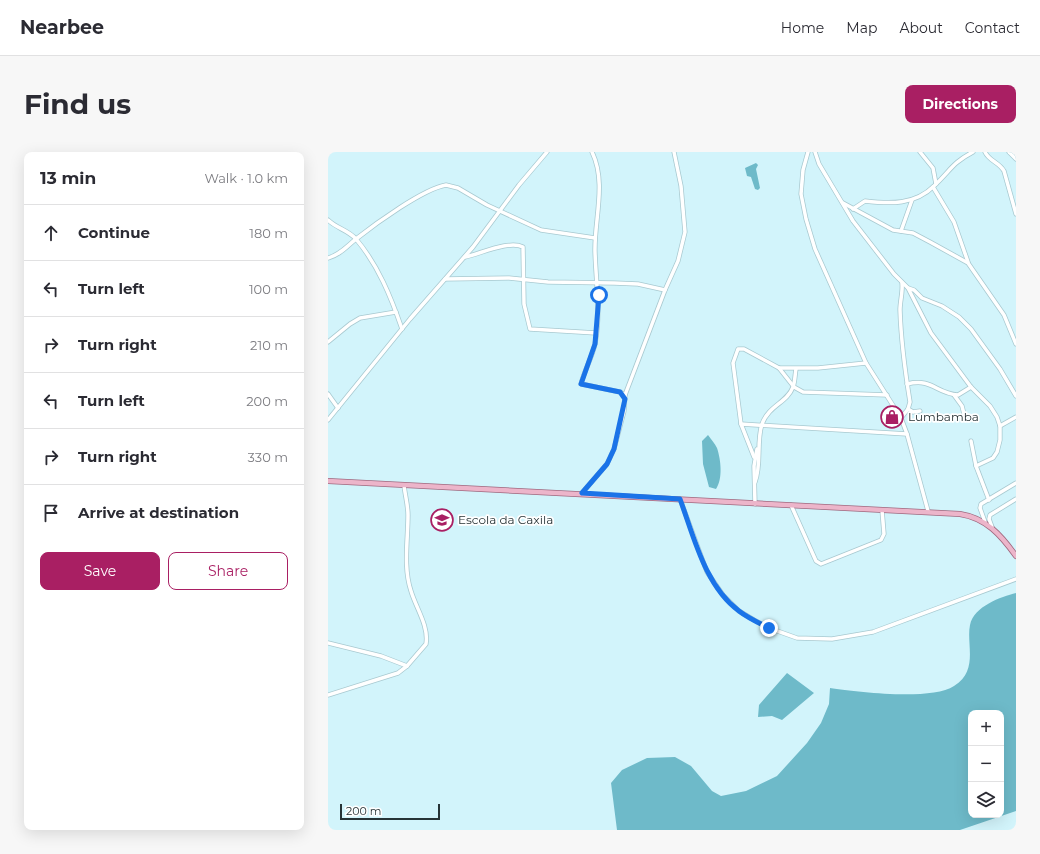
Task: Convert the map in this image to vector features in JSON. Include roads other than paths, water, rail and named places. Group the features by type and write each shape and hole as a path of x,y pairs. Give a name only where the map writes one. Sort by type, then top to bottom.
{"main road":[{"path":"328,481 582,493 755,504 928,511 971,515 985,522 992,528 1016,556"}],"street":[{"path":"328,420 464,256 547,152"},
{"path":"592,152 598,168 599,214 595,238 599,295 596,333 592,352 581,384 620,392 625,396"},
{"path":"582,493 607,464 614,449 624,411 625,396 665,290 678,261 685,232 682,186 674,152"},
{"path":"808,152 803,170 801,194 806,220 815,249 866,363 901,418 907,434 928,511"},
{"path":"815,152 819,164 853,221 878,255 908,288 916,292 924,300 942,306 959,317 971,330 1000,369 1016,396"},
{"path":"920,152 933,168 935,186 954,222 968,263 1004,315 1016,344"},
{"path":"853,209 865,201 889,204 912,200 935,186 953,164 973,152"},
{"path":"985,152 991,160 1001,166 1004,171 1016,214"},
{"path":"1009,152 1016,159"},
{"path":"328,258 345,250 356,240 412,200 442,185 458,188 500,211 541,230 595,238"},
{"path":"901,231 912,200"},
{"path":"842,202 894,230 913,233 968,263"},
{"path":"328,220 349,233 356,240 380,275 402,329"},
{"path":"464,256 503,246 521,246 524,249 524,304 530,329 596,333"},
{"path":"445,279 523,279 548,282 638,284 665,290"},
{"path":"901,418 908,409 910,402 901,340 900,307 903,292 902,282"},
{"path":"908,288 928,329 971,387 995,412 1000,426 1000,440 995,456 976,466"},
{"path":"328,342 360,318 396,312"},
{"path":"755,504 754,457 741,424 733,366 736,351 744,349 779,368 794,387 803,392 887,396"},
{"path":"779,368 796,369 866,363"},
{"path":"755,482 758,473 758,448 762,424 768,411 784,400 794,387 796,369"},
{"path":"907,384 919,381 926,382 954,395 962,406 966,418"},
{"path":"954,395 962,393 971,387"},
{"path":"328,394 338,408"},
{"path":"908,409 913,412 920,411"},
{"path":"1000,426 1016,417"},
{"path":"741,424 849,430 882,434 907,434"},
{"path":"971,441 976,466 989,500"},
{"path":"754,457 758,448"},
{"path":"985,522 980,506 1016,483"},
{"path":"328,695 398,673 407,666 424,647 427,639 423,622 409,585 406,543 408,515 404,485"},
{"path":"680,499 707,572 723,595 739,611 754,620 769,628 797,638 832,639 873,632 1016,579"},
{"path":"992,528 989,519 990,515 1016,499"},
{"path":"791,505 816,561 821,564 881,540 884,534 882,510"},
{"path":"328,642 381,656 407,666"}],"water":[{"path":"756,163 758,165 756,169 760,188 758,190 755,189 751,177 747,176 745,168"},
{"path":"708,435 717,448 720,458 720,480 716,489 709,487 703,464 702,441"},
{"path":"1016,593 1016,811 1004,815 1004,710 968,710 968,818 995,818 960,830 617,830 611,783 622,770 647,758 675,757 691,766 712,791 721,796 746,791 777,776 807,743 821,723 829,704 830,688 875,693 912,694 943,691 954,686 962,680 969,665 969,632 973,618 982,608 996,600"},
{"path":"787,673 814,693 782,720 772,716 758,717 759,705"}],"place":[{"name":"Lumbamba","path":"892,417"},
{"name":"Escola da Caxila","path":"442,520"}]}
